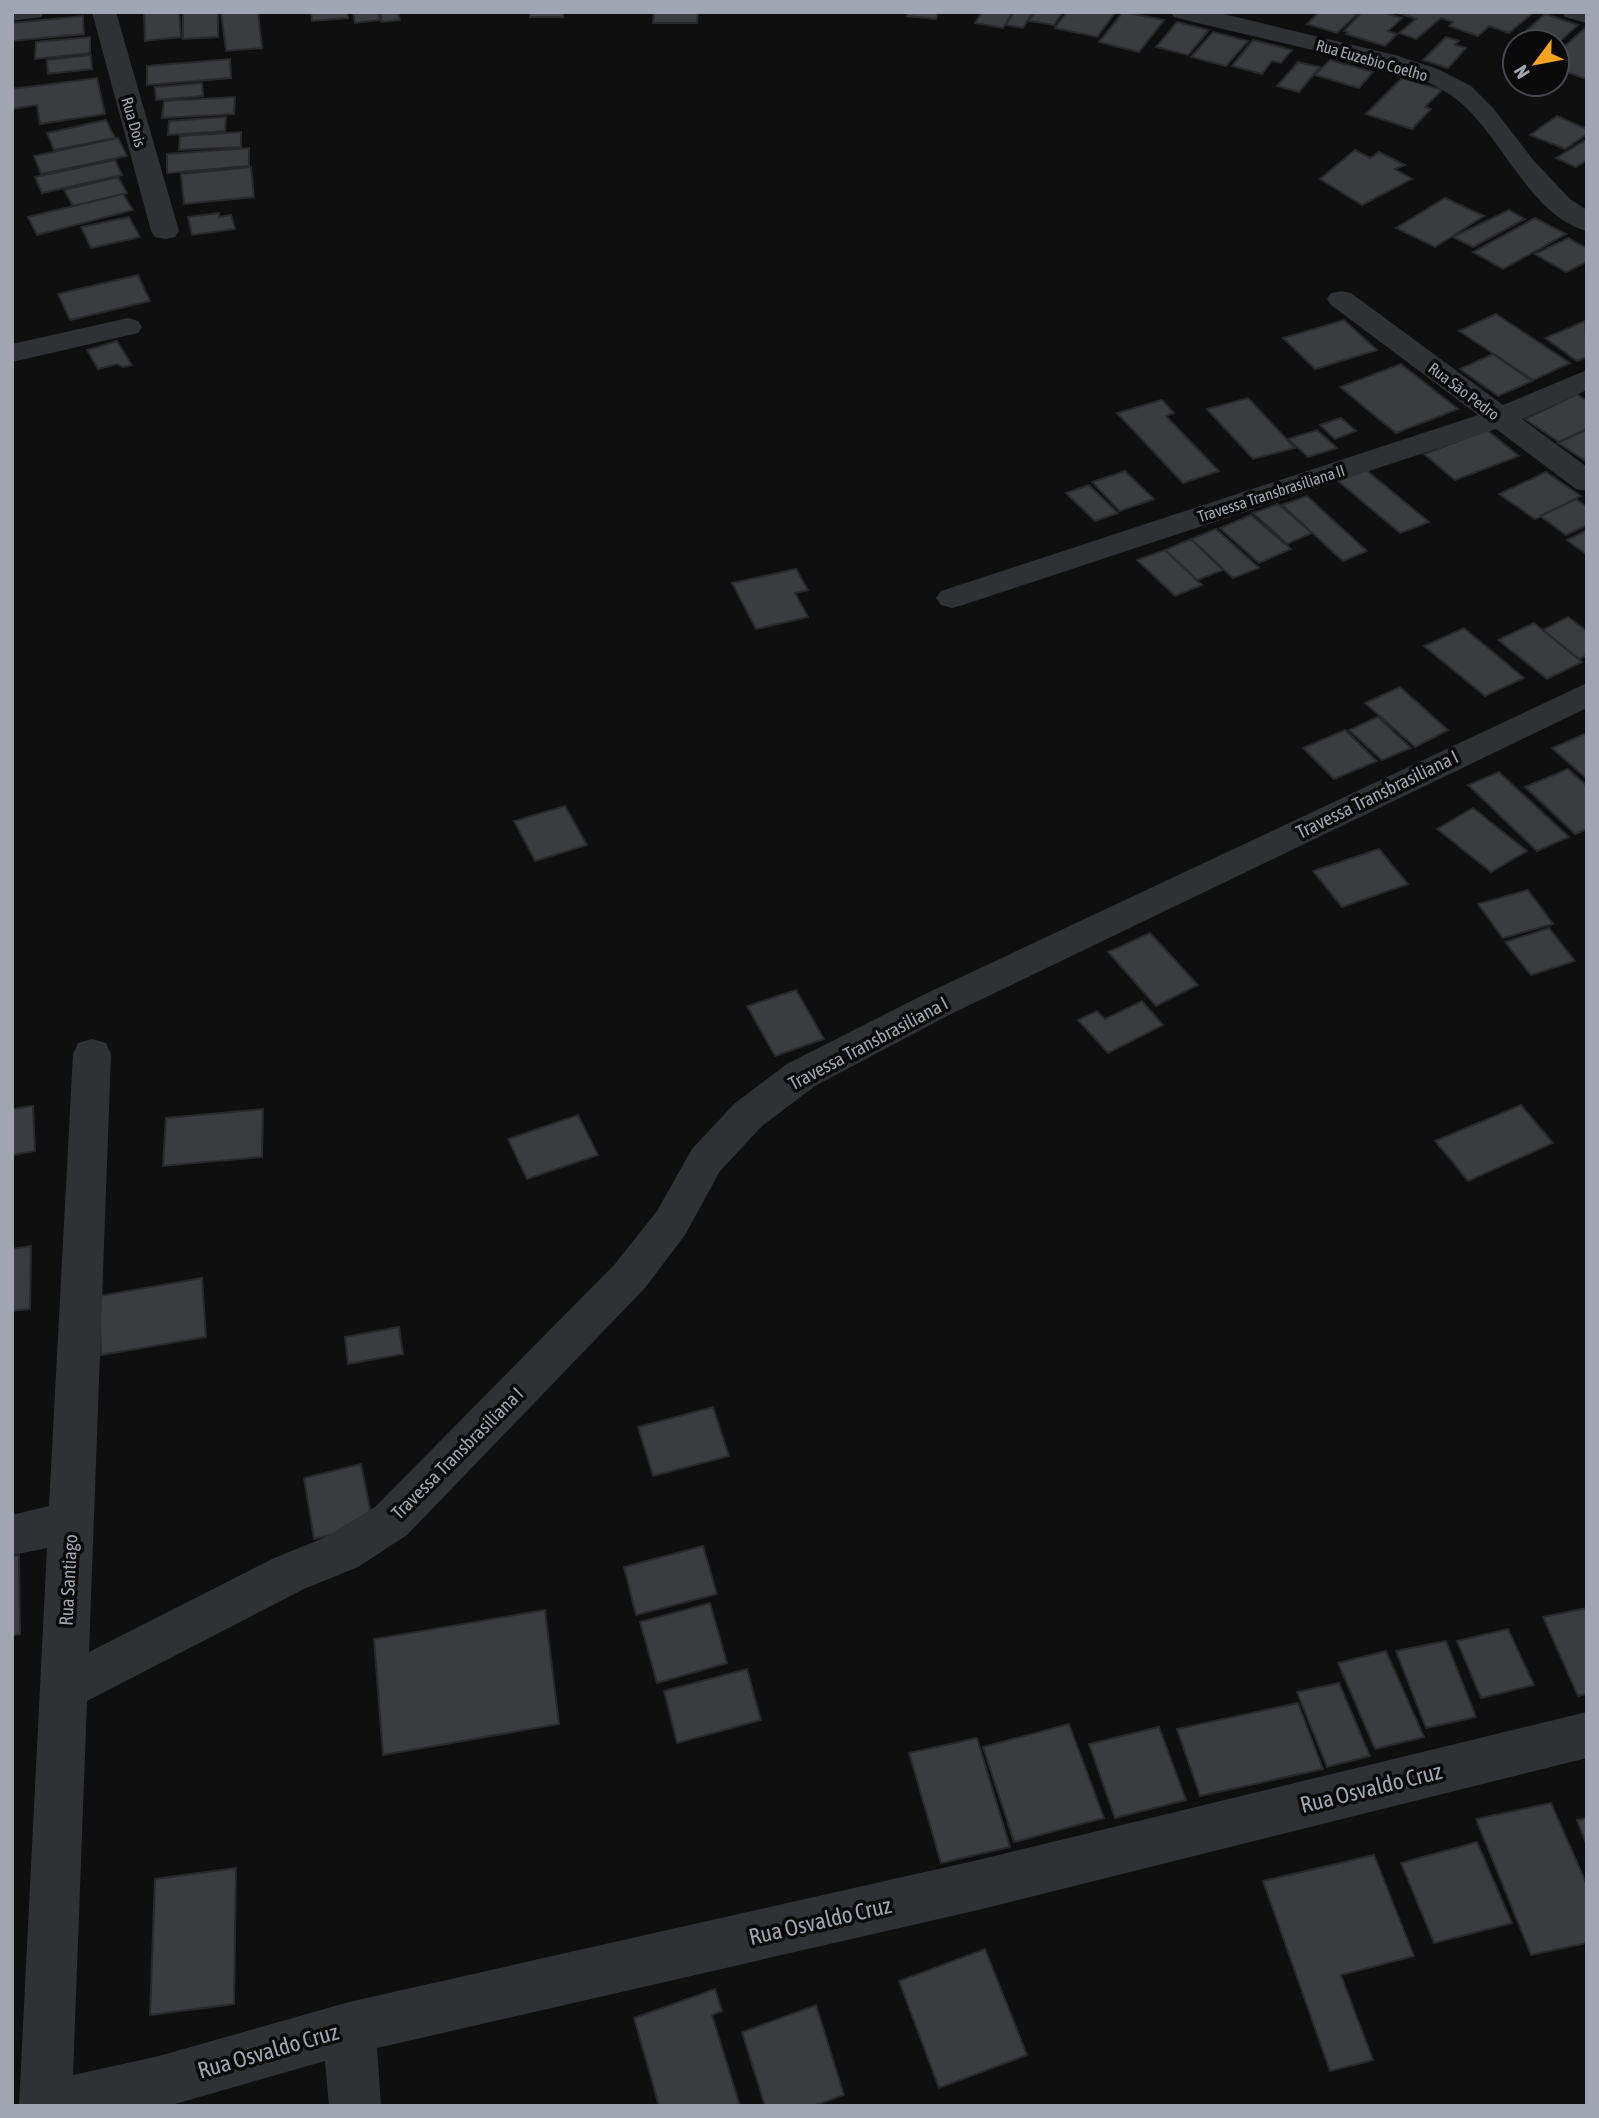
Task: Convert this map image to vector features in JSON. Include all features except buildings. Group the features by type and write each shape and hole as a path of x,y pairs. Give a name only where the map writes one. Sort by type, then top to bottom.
{"street":[{"path":"12,14 32,12"},
{"name":"Rua Dois","path":"104,12 165,232"},
{"name":"Rua Euzebio Coelho","path":"1184,12 1386,60 1429,74 1462,91 1485,114 1525,167 1561,205 1587,223"},
{"path":"1574,12 1587,16"},
{"name":"Rua São Pedro","path":"1342,299 1587,482"},
{"path":"12,353 128,327"},
{"name":"Travessa Transbrasiliana II","path":"952,598 1499,418 1587,379"},
{"name":"Travessa Transbrasiliana I","path":"63,1689 288,1574 342,1552 391,1521 630,1276 671,1223 706,1160 748,1115 801,1075 936,1005 1587,694"},
{"name":"Rua Santiago","path":"45,2106 92,1054"},
{"path":"12,1535 71,1522"},
{"name":"Rua Osvaldo Cruz","path":"53,2106 159,2082 349,2028 978,1885 1587,1735"},
{"path":"349,2028 355,2106"}]}
